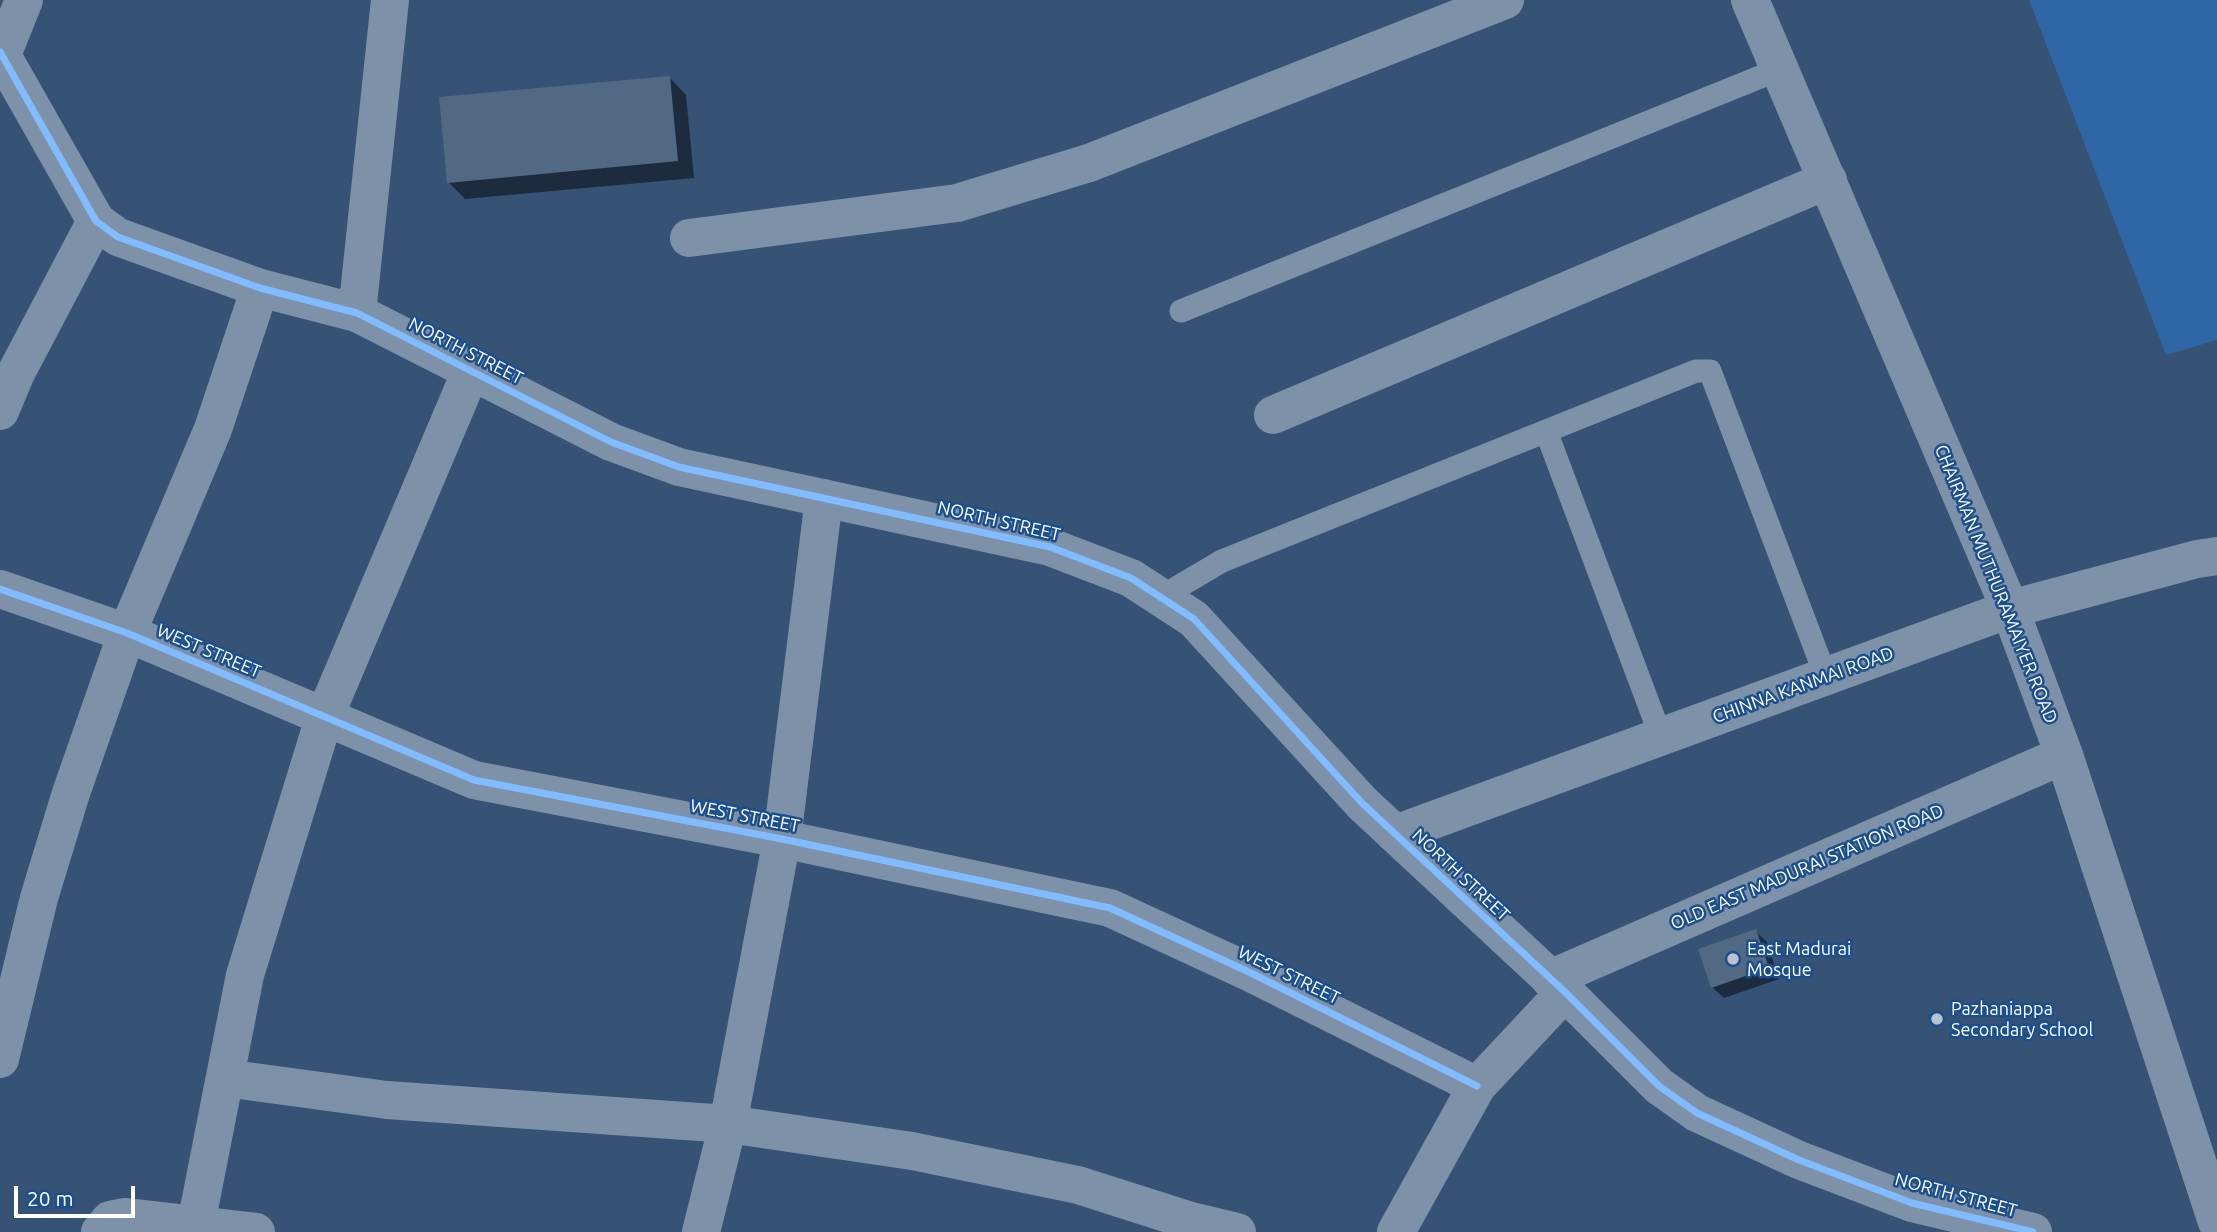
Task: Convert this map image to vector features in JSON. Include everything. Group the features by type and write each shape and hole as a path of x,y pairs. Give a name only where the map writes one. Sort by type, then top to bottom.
{"street":[{"path":"1,53 24,0"},
{"path":"357,313 390,0"},
{"path":"689,238 957,203 1089,163 1505,0"},
{"name":"CHAIRMAN MUTHURAMAIYER ROAD","path":"1750,0 2010,610 2064,755 2217,1222"},
{"name":"NORTH STREET","path":"1,53 96,221 118,237 260,288 357,313 611,442 667,463 1050,547 1131,578 1194,620 1395,834 1659,1086 1697,1113 1799,1160 1912,1203 2033,1232"},
{"path":"1273,415 1828,180"},
{"path":"0,411 16,373 96,221"},
{"path":"0,1059 39,898 71,793 127,633 213,429 260,288"},
{"path":"195,1224 245,975 324,718 471,371"},
{"path":"701,1232 728,1124 782,839 824,498"},
{"name":"CHINNA KANMAI ROAD","path":"1395,834 2010,610 2197,559 2217,556"},
{"name":"WEST STREET","path":"0,589 127,633 474,779 782,839 1110,908 1249,972 1477,1086"},
{"name":"OLD EAST MADURAI STATION ROAD","path":"1557,986 2064,755"},
{"path":"1396,1232 1477,1086 1557,986"},
{"path":"225,1078 387,1100 728,1124 912,1151 1078,1185 1191,1221 1237,1232"},
{"path":"100,1232 110,1220 125,1217 256,1232"}],"lane":[{"path":"1181,311 1780,69"},
{"path":"1161,597 1222,561 1696,371 1710,371 1826,677"},
{"path":"1546,431 1661,737"}],"shaded area":[{"path":"2029,0 2217,0 2217,340 2166,355"}],"building":[{"path":"670,76 678,161 447,183 439,97"},
{"name":"East Madurai Mosque","path":"1756,929 1769,968 1711,988 1698,949"}],"cycle path":[{"path":"0,52 96,221 118,237 260,288 357,313 611,442 679,467 1050,547 1131,578 1194,619 1362,803 1565,992 1659,1086 1697,1113 1799,1160 1912,1203 2033,1232"},
{"path":"0,589 127,633 474,780 782,839 1110,908 1249,972 1477,1086"}],"place":[{"name":"East Madurai Mosque","path":"1733,959"},
{"name":"Pazhaniappa Secondary School","path":"1937,1019"}]}
